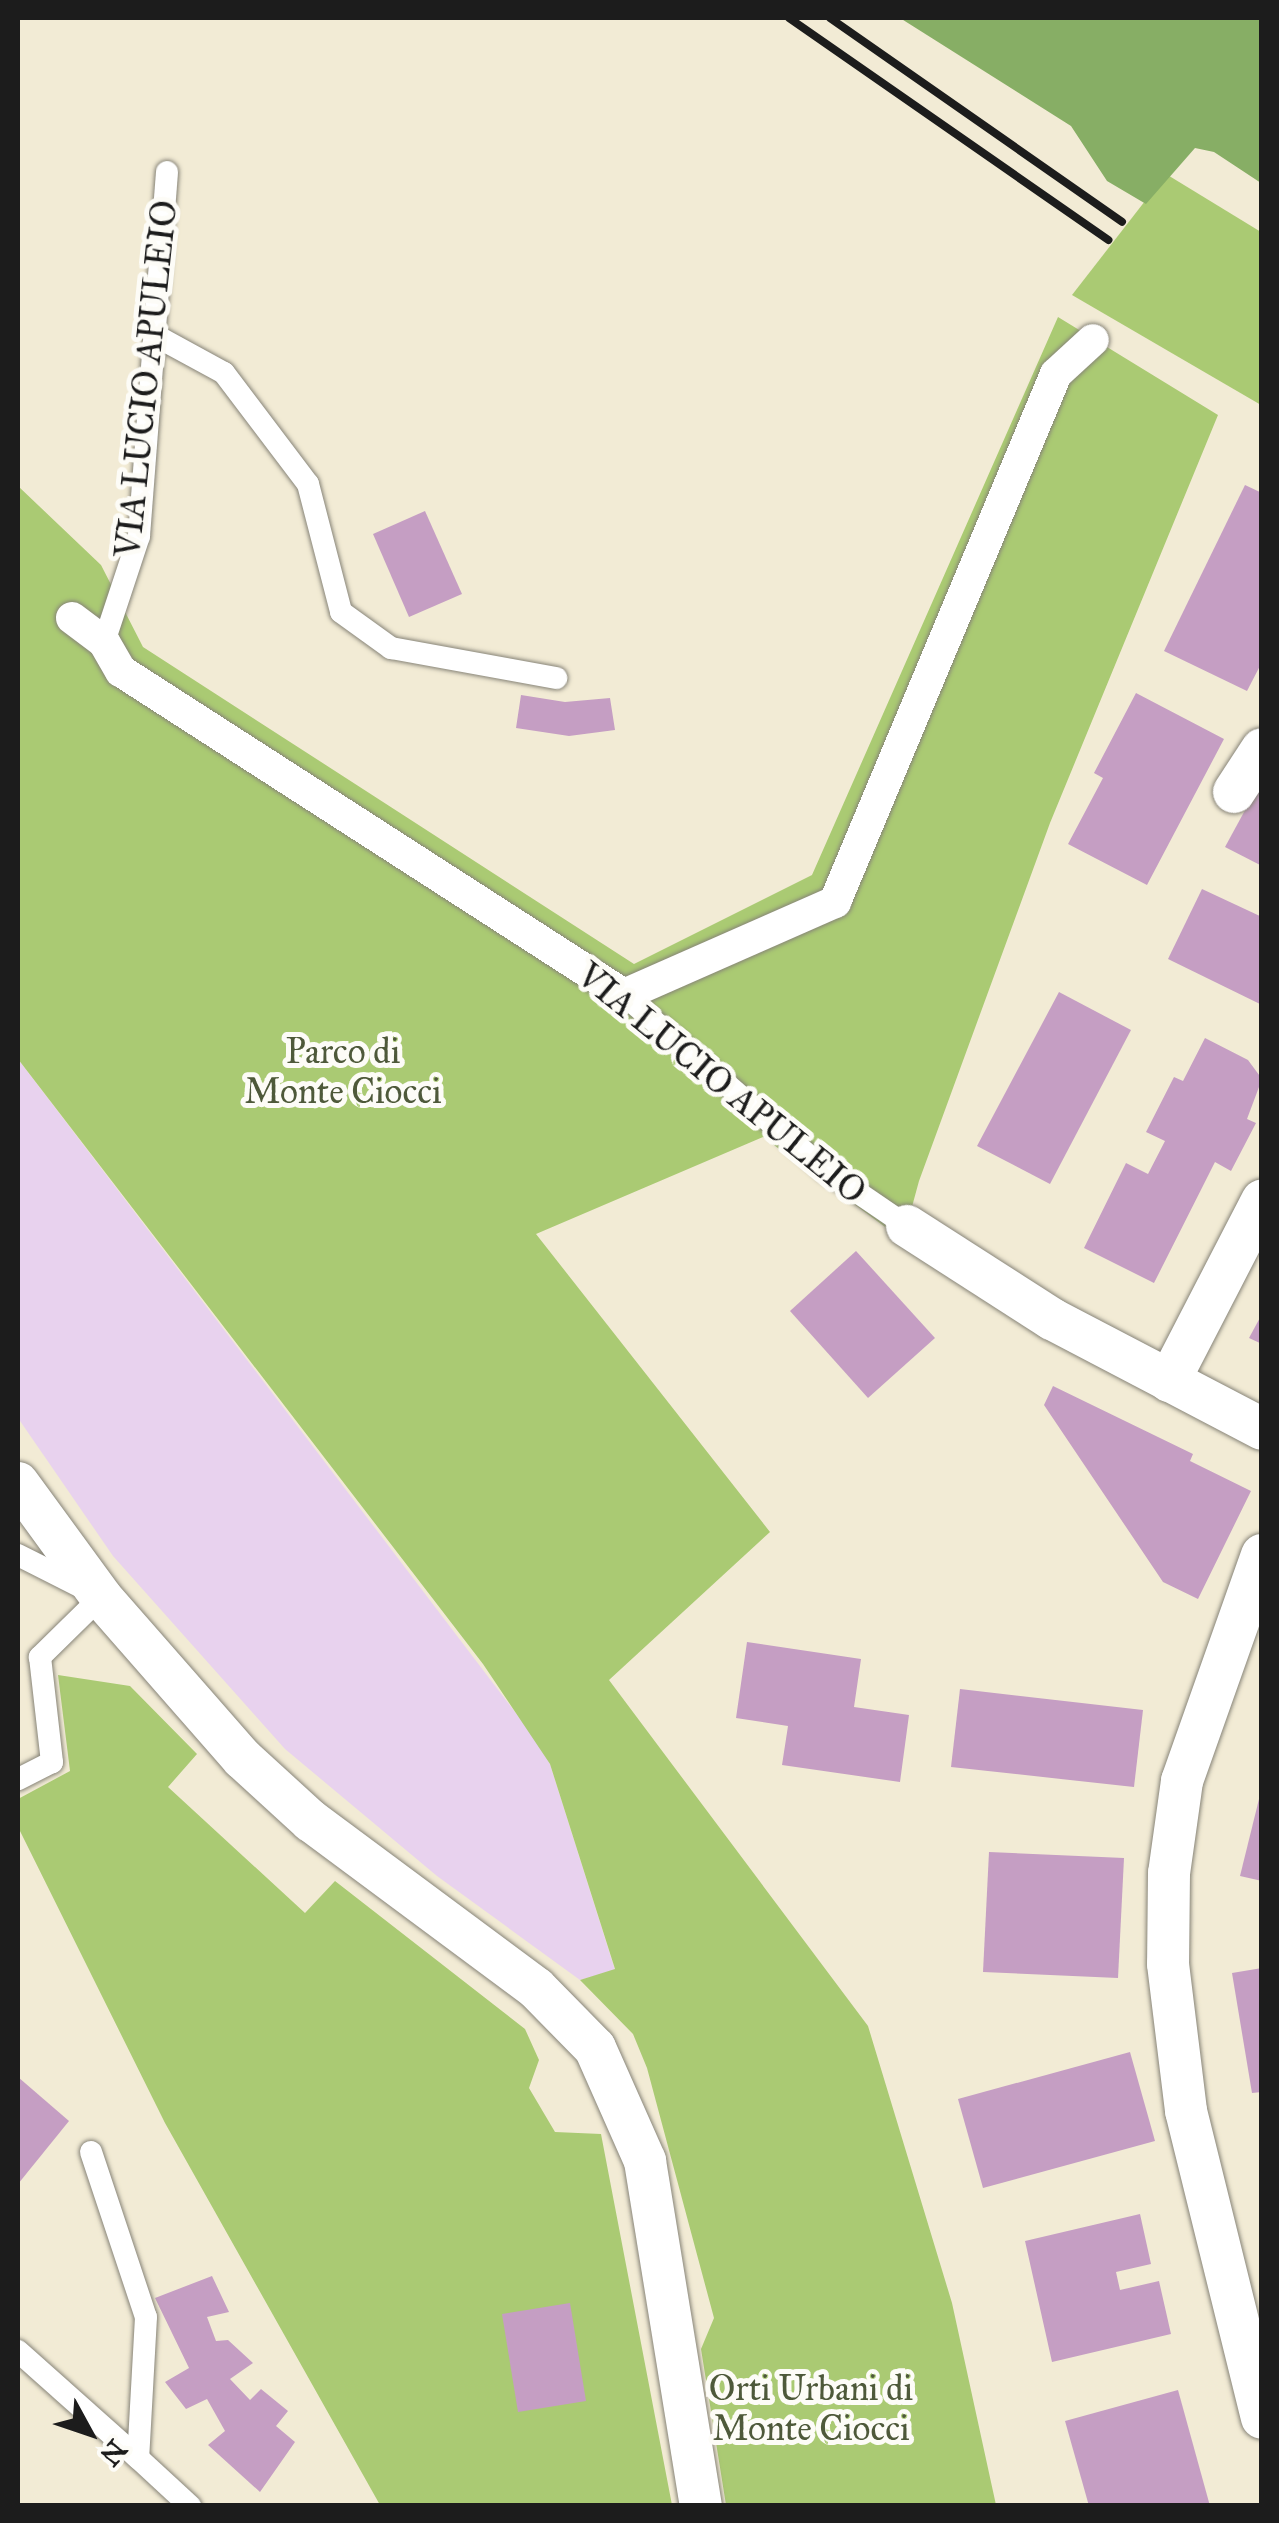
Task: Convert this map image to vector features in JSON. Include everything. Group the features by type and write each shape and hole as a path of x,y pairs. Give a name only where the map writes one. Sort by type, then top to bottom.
{"street":[{"path":"624,995 835,902 1056,374 1093,340"},
{"name":"VIA LUCIO APULEIO","path":"72,618 104,642 121,671 204,728 624,995"},
{"path":"1234,792 1262,748"},
{"path":"1169,1380 1262,1201"},
{"name":"VIA LUCIO APULEIO","path":"907,1226 1052,1319 1262,1429"},
{"path":"18,1483 102,1597 184,1698 277,1792 536,1988 595,2048 644,2162 701,2506"},
{"path":"1262,1555 1182,1781 1169,1874 1168,1964 1186,2110 1262,2418"}],"lane":[{"name":"VIA LUCIO APULEIO","path":"104,642 139,536 158,337 167,172"},
{"path":"158,337 224,372 308,484 341,612 391,648 556,678"},
{"name":"VIA LUCIO APULEIO","path":"624,995 825,1170 907,1226"},
{"path":"18,1555 102,1597 40,1657 52,1762 18,1779"},
{"path":"91,2152 146,2317 138,2458"},
{"path":"18,2351 190,2506"}],"shaded area":[{"path":"18,1059 531,1733 550,1764 615,1970 580,1980 437,1876 285,1749 113,1556 18,1418"}],"green space":[{"path":"900,18 1261,18 1261,183 1214,152 1195,148 1146,204 1107,181 1071,126"},
{"path":"1166,174 1261,232 1261,405 1072,295"},
{"name":"Parco di Monte Ciocci","path":"1058,317 1218,415 1050,823 919,1181 907,1225 911,1246 763,1137 536,1234 770,1532 609,1680 868,2026 952,2303 996,2505 726,2505 701,2349 714,2318 647,2068 633,2034 580,1980 615,1969 550,1764 483,1664 18,1059 18,486 101,565 143,647 634,964 812,875"},
{"path":"58,1675 130,1686 197,1754 168,1787 305,1913 335,1881 525,2029 539,2060 529,2088 555,2132 601,2134 672,2505 380,2505 165,2123 18,1827 18,1799 70,1771"}],"building":[{"path":"1245,485 1262,493 1262,662 1247,691 1164,651"},
{"path":"425,511 462,594 409,617 373,534"},
{"path":"1136,693 1224,739 1147,885 1068,844 1103,778 1094,773"},
{"path":"521,695 565,702 610,698 615,730 569,736 516,728"},
{"path":"1262,779 1262,866 1225,847"},
{"path":"1202,889 1262,917 1262,1005 1168,959"},
{"path":"1059,992 1131,1030 1050,1184 977,1146"},
{"path":"1205,1038 1248,1060 1262,1079 1247,1119 1256,1123 1231,1171 1215,1162 1154,1283 1084,1248 1126,1163 1148,1174 1165,1141 1146,1132 1174,1077 1183,1081"},
{"path":"856,1251 935,1338 868,1398 790,1311"},
{"path":"1262,1314 1262,1344 1249,1338"},
{"path":"1053,1386 1193,1454 1190,1461 1251,1491 1198,1599 1163,1582 1044,1405"},
{"path":"747,1642 861,1659 854,1707 909,1715 900,1782 782,1765 788,1726 736,1718"},
{"path":"960,1689 1143,1710 1134,1787 951,1767"},
{"path":"1262,1795 1262,1881 1240,1876"},
{"path":"989,1852 1124,1858 1118,1978 983,1972"},
{"path":"1262,1968 1262,2092 1252,2093 1232,1973"},
{"path":"1130,2052 1155,2141 983,2188 958,2099"},
{"path":"18,2077 69,2121 18,2184"},
{"path":"1140,2214 1151,2264 1116,2272 1120,2290 1159,2281 1171,2334 1052,2362 1025,2241"},
{"path":"212,2276 229,2312 207,2317 216,2341 228,2340 253,2363 230,2379 250,2400 261,2389 288,2411 276,2426 295,2442 260,2492 208,2445 225,2431 207,2399 186,2409 165,2382 189,2368 155,2298"},
{"path":"570,2303 586,2401 518,2412 502,2314"},
{"path":"1178,2390 1210,2506 1089,2506 1065,2421"}],"railway":[{"path":"789,18 1108,240"},
{"path":"830,18 1122,222"}],"park label":[{"name":"Orti Urbani di Monte Ciocci","path":"811,2409"}]}
